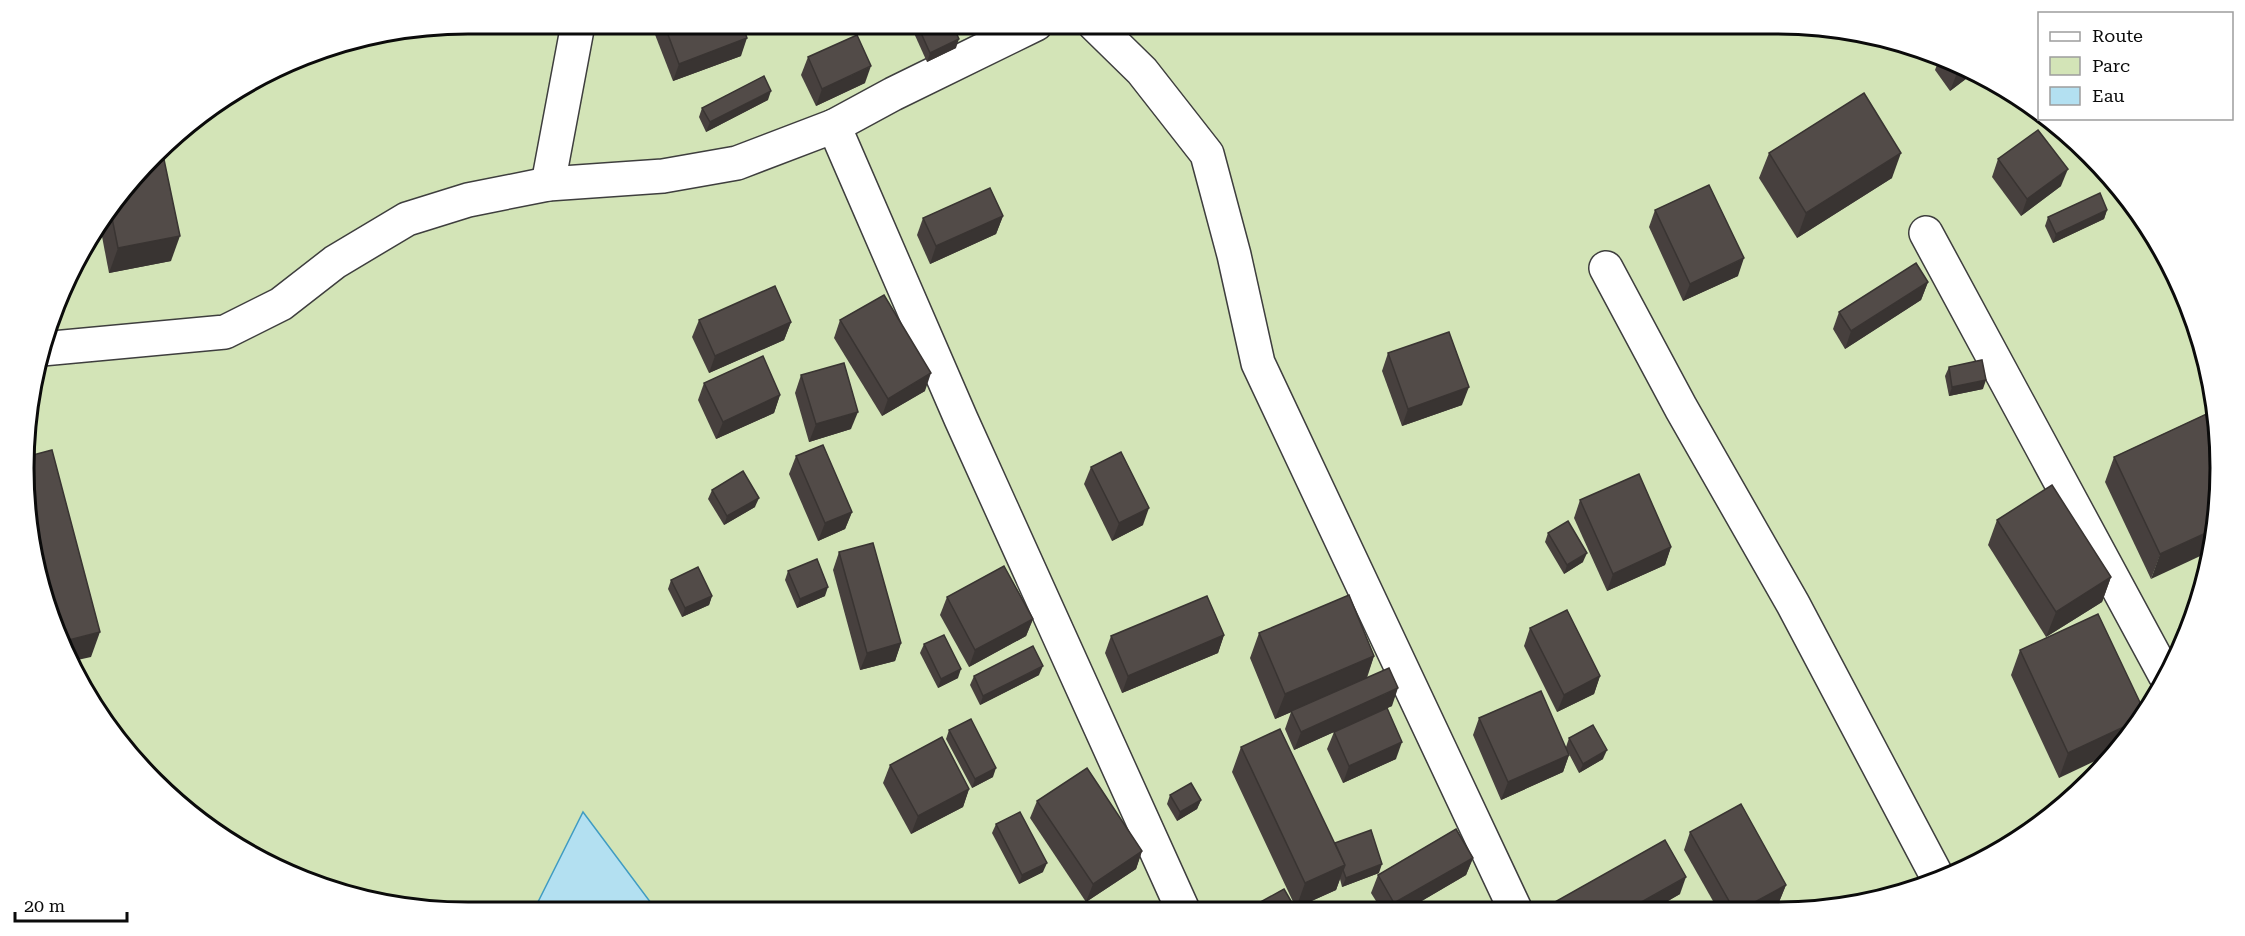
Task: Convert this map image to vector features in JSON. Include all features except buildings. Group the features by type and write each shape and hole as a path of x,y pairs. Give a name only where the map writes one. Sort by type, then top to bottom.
{"street":[{"path":"548,184 576,34"},
{"path":"52,348 225,332 281,304 335,262 407,219 468,200 548,184 663,176 737,163 834,126 894,93 1015,34"},
{"path":"1104,34 1142,71 1207,154 1234,255 1258,363 1512,902"},
{"path":"834,126 962,419 1179,902"},
{"path":"1926,233 2162,667"},
{"path":"1606,268 1681,408 1793,604 1935,872"}],"green space":[{"path":"468,34 1777,34 1834,38 1889,49 1943,67 1969,79 2041,124 2084,161 2103,182 2121,204 2152,251 2178,302 2196,356 2207,411 2210,440 2210,496 2207,525 2196,580 2178,634 2152,685 2121,732 2084,775 2063,794 2041,812 1994,843 1943,869 1889,887 1834,898 1777,902 468,902 411,898 356,887 302,869 276,857 227,828 204,812 161,775 124,732 79,660 67,634 49,580 38,525 35,496 35,440 38,411 49,356 67,302 79,276 108,227 124,204 161,161 204,124 276,79 302,67 356,49 411,38"}],"water":[{"path":"583,812 650,902 538,902"}]}
